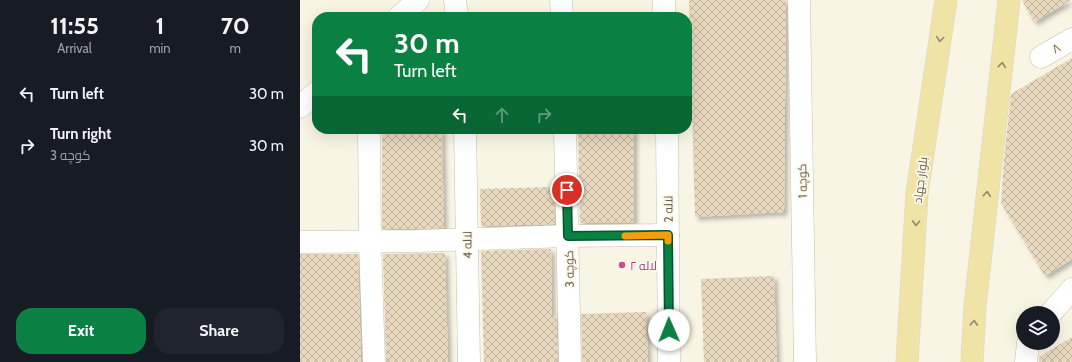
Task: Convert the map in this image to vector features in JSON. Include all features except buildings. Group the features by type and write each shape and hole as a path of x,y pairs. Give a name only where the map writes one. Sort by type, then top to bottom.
{"main road":[{"name":"بلوار جهاد","path":"907,362 917,193 946,0"},
{"path":"972,362 975,306 1009,0"}],"street":[{"path":"405,12 418,0"},
{"path":"455,0 456,12"},
{"path":"561,0 562,12"},
{"path":"664,0 664,12"},
{"name":"کوچه 1","path":"799,0 805,362"},
{"name":"۸","path":"1041,57 1072,39"},
{"path":"300,107 312,96"},
{"path":"368,134 374,362"},
{"name":"لاله 4","path":"465,134 469,362"},
{"name":"کوچه 3","path":"565,134 570,362"},
{"name":"لاله 2","path":"667,134 669,362"},
{"path":"300,242 417,241 568,236 668,235"},
{"path":"1057,306 1072,290"},
{"path":"1026,362 1027,350"}],"slow traffic":[{"path":"625,236 668,235 668,241"}],"place":[{"name":"لاله ۲","path":"622,265"}],"route":[{"path":"567,190 568,236 668,235 669,330"}]}
